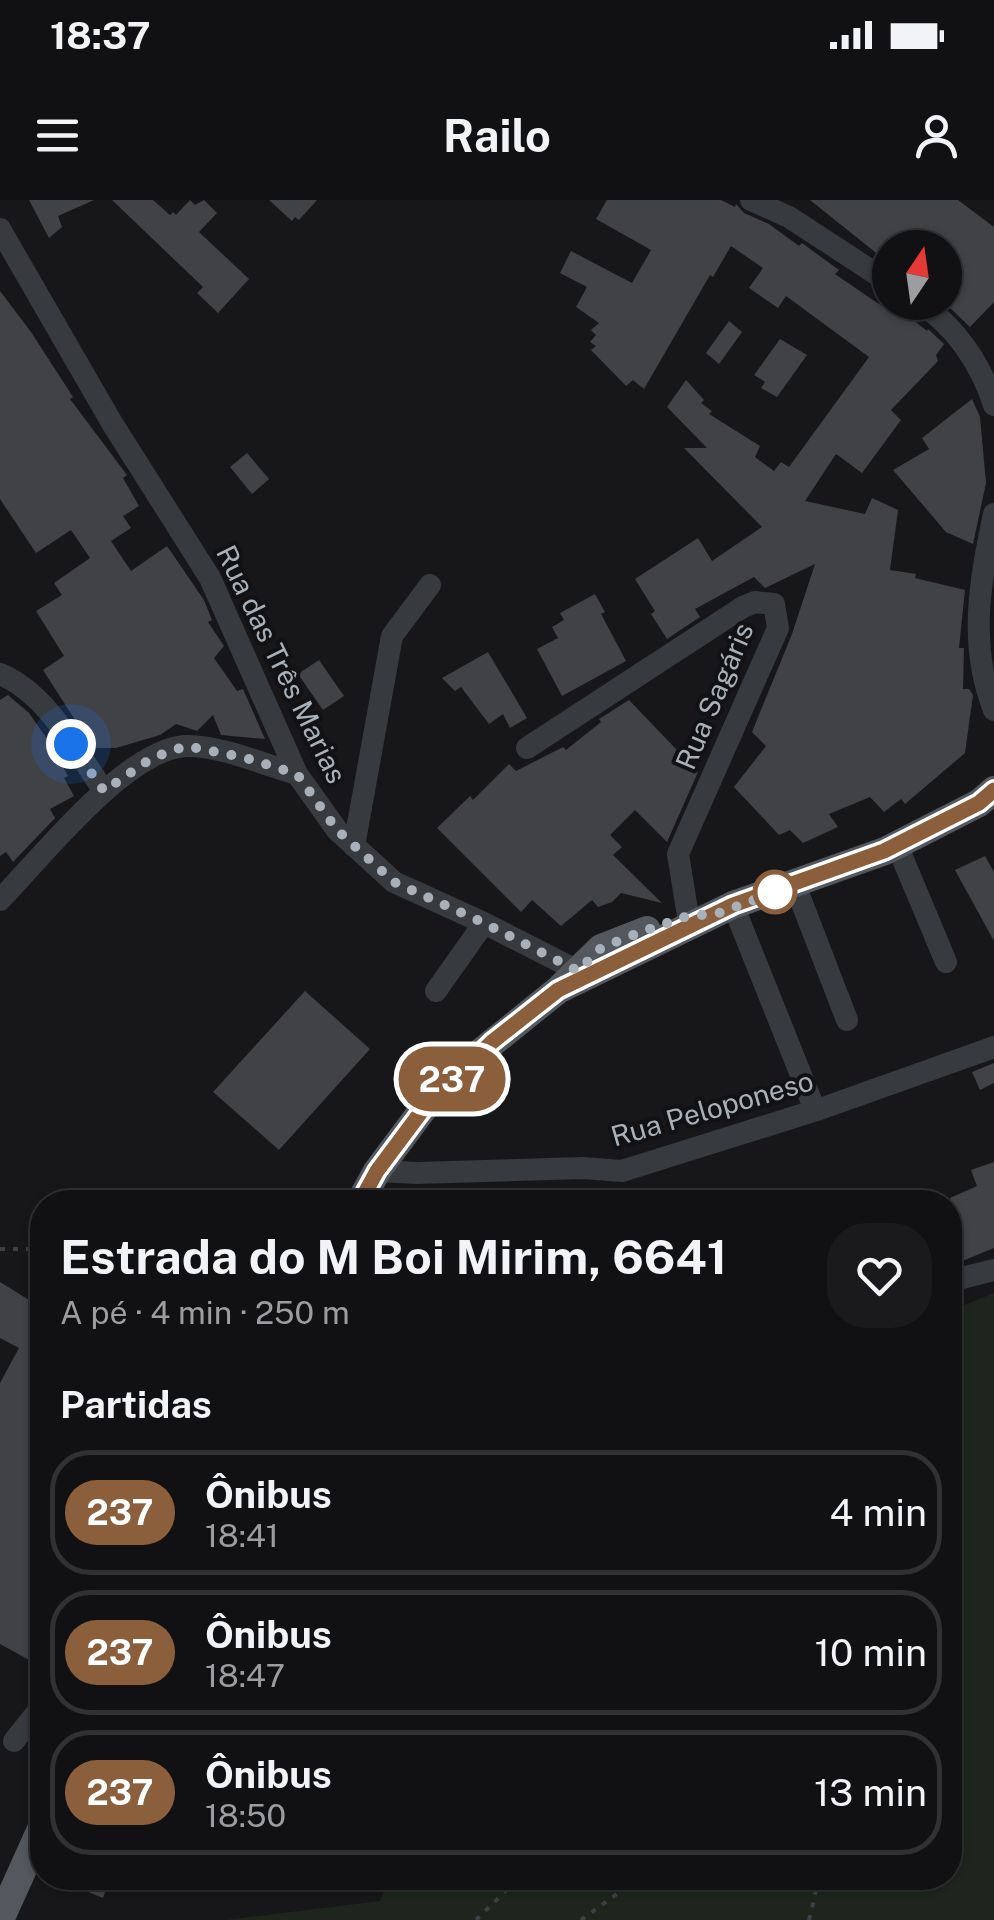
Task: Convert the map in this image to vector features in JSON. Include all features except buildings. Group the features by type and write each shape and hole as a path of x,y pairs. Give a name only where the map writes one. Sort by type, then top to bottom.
{"main road":[{"path":"568,981 725,909 898,844 979,803 994,790"},
{"path":"367,1190 427,1104 601,948 688,916 725,909"},
{"path":"0,1920 30,1854"}],"street":[{"path":"752,200 789,217 872,271"},
{"name":"Rua das Três Marias","path":"0,229 8,268 210,578 297,774 320,808 394,882 484,923 568,981"},
{"path":"940,320 974,357 994,405"},
{"path":"994,514 982,574 977,641 985,687 994,710"},
{"path":"354,846 392,636 430,585"},
{"name":"Rua Sagáris","path":"527,748 743,607 755,602 774,604 778,628 678,854 688,916"},
{"path":"0,674 26,690 54,720 104,791"},
{"path":"0,900 104,791 152,758 186,746 246,758 297,774"},
{"path":"898,844 946,962"},
{"path":"795,885 848,1020"},
{"path":"725,909 814,1110"},
{"path":"436,992 484,923"},
{"name":"Rua Peloponeso","path":"377,1171 622,1171 994,1047"},
{"path":"962,1278 994,1270"},
{"path":"14,1741 30,1721"}],"path":[{"path":"0,1249 30,1249"},
{"path":"476,1920 507,1890"},
{"path":"582,1920 623,1890"},
{"path":"808,1920 817,1890"}],"shaded area":[{"path":"994,1293 994,1920 226,1920 380,1901 385,1890 962,1890 962,1306"}],"bus line":[{"name":"237","path":"367,1190 427,1104 492,1042 558,990 733,905 884,851 979,803 994,790"}],"route":[{"path":"71,744 104,791 164,751 186,746 246,758 297,774 337,830 394,882 578,971 601,948 688,916 716,914 784,889 775,892"}]}
